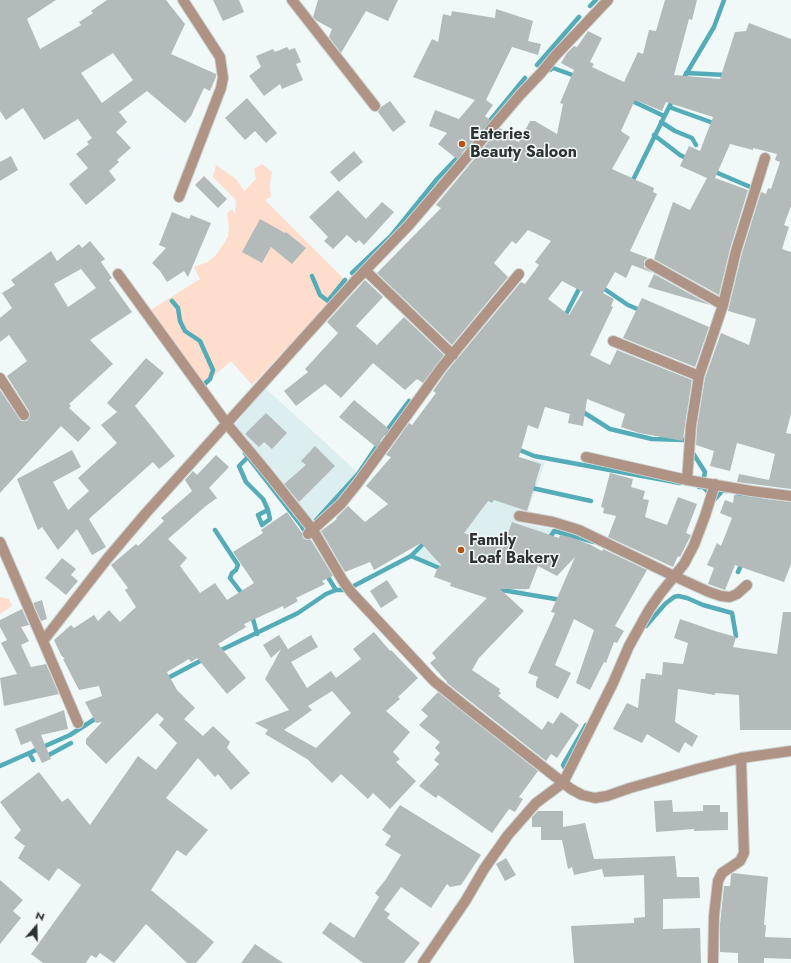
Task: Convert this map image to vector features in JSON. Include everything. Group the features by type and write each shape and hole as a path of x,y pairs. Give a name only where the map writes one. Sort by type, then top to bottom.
{"street":[{"path":"179,197 221,88 223,78 220,57 183,0"},
{"path":"292,0 375,106"},
{"path":"43,641 107,559 146,513 408,225 520,95 608,0"},
{"path":"688,480 691,426 699,376 723,305 726,273 765,158"},
{"path":"650,264 723,305"},
{"path":"366,271 453,355"},
{"path":"118,274 228,424 266,470 346,585 434,680 464,706 571,790 582,795 595,798 601,797 697,769 741,758 791,751"},
{"path":"310,532 341,504 418,398 519,274"},
{"path":"613,341 699,376"},
{"path":"0,378 24,415"},
{"path":"586,457 688,480 791,496"},
{"path":"423,963 508,835 536,803 563,783 613,683 629,646 649,610 684,564 694,545 715,484"},
{"path":"519,516 566,525 674,576 721,596 730,597 737,594 747,585"},
{"path":"0,542 78,723"},
{"path":"713,963 714,916 718,881 722,873 740,861 744,853 741,758"}],"shaded area":[{"path":"262,164 272,172 270,184 271,197 265,200 348,283 252,385 231,361 201,387 149,311 200,279 194,267 208,262 216,255 228,237 229,226 227,213 232,209 235,214 236,200 213,177 216,165 236,179 244,191 256,179 254,169"},
{"path":"264,387 358,474 306,525 229,433"},
{"path":"491,452 545,462 527,514 517,523 552,529 525,591 512,592 493,588 434,565 411,554 447,517"},
{"path":"0,597 9,599 12,606 0,614"}],"building":[{"path":"0,0 56,0 27,19 40,49 81,25 79,22 93,13 91,11 107,0 166,0 185,24 171,54 216,74 210,91 204,88 191,116 185,123 147,91 119,112 127,122 116,132 131,148 117,160 119,162 109,171 116,180 86,205 69,184 88,168 76,154 89,144 87,142 92,138 78,119 44,140 23,108 6,120 0,111","holes":["113,53 133,80 102,103 81,73"]},
{"path":"213,0 239,0 244,12 223,21"},
{"path":"318,0 398,0 388,21 366,11 341,53 329,37 332,29 317,21 313,17"},
{"path":"665,0 697,0 692,20 689,19 674,75 720,79 735,32 746,31 749,23 791,39 791,206 784,225 789,227 782,249 791,252 791,414 786,433 791,434 791,489 737,482 739,474 769,480 775,454 737,443 730,471 710,466 714,451 696,445 697,427 705,378 721,333 749,345 756,319 728,311 742,253 761,192 766,194 768,188 771,189 780,162 775,160 777,154 730,144 715,178 748,190 730,249 719,295 654,259 673,202 690,210 707,178 680,166 689,146 700,151 713,117 666,102 662,111 635,100 621,131 630,137 612,169 654,188 653,192 657,194 630,251 648,258 644,261 644,267 653,273 632,265 626,278 615,272 603,293 614,299 611,306 613,307 590,355 610,365 617,350 692,380 683,441 639,433 621,427 625,414 587,399 583,426 568,423 570,414 545,407 538,429 528,425 519,457 541,464 527,511 494,500 492,503 488,501 464,533 503,548 512,522 559,538 560,535 570,537 602,551 603,549 647,570 615,626 624,631 617,643 614,642 606,663 604,662 590,690 576,683 594,630 574,619 555,665 571,673 558,699 536,687 538,677 528,673 555,613 551,612 575,557 557,576 538,566 529,589 500,589 524,611 479,658 472,670 500,689 499,691 501,693 498,696 542,730 548,721 553,724 561,712 579,725 557,758 551,754 546,761 447,683 430,663 436,658 432,653 487,598 450,586 451,583 434,577 437,569 441,565 421,543 374,570 370,562 345,572 321,531 337,519 336,518 348,506 365,522 388,504 366,486 391,457 386,455 409,423 412,425 436,393 433,391 447,371 521,282 525,284 539,265 535,262 551,241 528,230 516,244 512,241 494,263 508,277 452,345 377,273 441,208 436,205 500,128 512,137 512,139 519,142 530,121 535,121 557,134 563,104 560,103 574,70 561,63 567,53 574,46 577,47 588,31 602,38 590,62 594,64 592,67 624,82 638,52 643,54 649,30 656,31","holes":["562,281 583,292 569,315 548,299"]},
{"path":"496,9 533,21 528,41 541,44 538,55 512,47 486,100 493,105 485,116 490,120 457,159 438,144 447,133 429,126 435,110 459,119 475,100 413,77 432,39 438,42 443,14 451,16 452,11 495,18"},
{"path":"287,47 289,50 295,48 301,62 296,64 303,80 282,89 280,84 264,96 249,76 261,67 256,56 273,49 275,52"},
{"path":"247,98 277,133 266,143 255,131 245,140 225,118"},
{"path":"390,101 406,122 393,132 378,112 381,107"},
{"path":"354,151 363,162 339,182 330,172"},
{"path":"11,156 18,170 0,181 0,162"},
{"path":"204,176 227,199 218,208 195,185"},
{"path":"338,190 366,219 382,202 394,212 364,245 359,240 356,243 347,235 333,249 324,241 328,237 309,217"},
{"path":"172,212 189,219 191,215 211,223 188,277 184,271 167,282 160,271 152,263 166,248 159,245"},
{"path":"260,219 285,233 286,232 306,248 292,264 271,247 262,263 242,252"},
{"path":"90,241 105,259 101,262 112,278 109,280 132,312 90,340 113,364 69,404 71,406 69,408 91,428 78,442 61,426 0,493 0,390 21,421 27,421 30,415 7,376 27,361 9,335 0,342 0,318 12,308 2,293 15,285 11,280 51,251 57,261 79,244 82,248","holes":["81,269 96,288 68,307 54,284"]},
{"path":"654,274 710,305 648,287"},
{"path":"365,280 383,297 356,326 377,345 404,317 444,355 423,383 417,379 405,390 373,363 341,398 325,384 296,406 284,391 308,372 305,369 338,333 327,322"},
{"path":"642,298 709,327 695,367 623,338"},
{"path":"146,358 164,373 135,406 175,456 159,469 153,462 89,519 106,547 92,555 77,529 58,550 42,527 38,530 17,479 72,450 81,467 53,482 68,510 89,491 78,478 117,443 101,425 117,412 107,403"},
{"path":"354,400 389,429 376,447 339,417"},
{"path":"266,413 287,433 272,449 264,442 259,447 245,434"},
{"path":"315,446 335,466 299,502 284,484 306,465 301,461"},
{"path":"216,455 229,467 209,488 217,498 168,539 187,558 180,566 200,593 215,583 227,600 254,583 233,552 263,533 261,530 287,512 302,533 303,538 306,540 311,540 333,576 322,581 325,584 296,598 298,601 284,609 283,606 244,624 246,627 218,644 246,678 227,694 197,658 191,662 189,659 167,672 177,690 195,708 184,719 203,736 213,726 230,742 227,748 250,773 231,790 218,774 215,777 198,758 166,798 208,830 186,856 177,850 151,890 214,942 196,963 187,963 146,924 114,963 100,953 96,958 91,955 86,963 43,963 31,954 81,885 58,868 49,881 18,858 25,846 14,838 21,830 0,802 39,772 62,802 68,798 90,825 138,756 156,770 177,743 159,725 164,719 157,713 106,764 86,744 86,739 102,722 96,723 85,702 102,696 99,686 79,690 63,659 65,659 61,655 54,640 71,625 74,628 94,615 98,621 109,610 120,622 136,607 125,590 128,588 111,565 136,544 138,546 164,521 161,518 192,491 185,480 193,471 197,475"},
{"path":"610,473 633,479 631,487 645,491 643,499 649,500 645,517 667,525 678,497 697,504 686,533 691,535 673,567 608,537 616,516 603,513 604,508 601,507"},
{"path":"734,495 791,502 791,564 784,582 735,565 725,590 708,584 714,568 707,565 717,543 721,546 732,518 720,513 725,500 733,503"},
{"path":"62,558 76,569 71,575 78,581 66,595 45,578"},
{"path":"387,580 398,597 381,608 370,591"},
{"path":"42,600 47,619 41,621 33,603"},
{"path":"22,609 29,625 21,627 29,641 21,645 31,667 46,664 59,694 4,706 0,678 17,674 1,643 7,640 0,627 0,620"},
{"path":"783,612 791,612 791,730 740,730 739,695 715,693 715,695 678,689 675,722 698,736 692,747 685,742 679,753 647,734 642,743 613,729 627,703 638,708 641,679 645,679 646,673 662,675 663,662 683,664 688,643 674,638 680,619 736,637 733,647 777,654"},
{"path":"374,632 390,651 391,650 418,678 398,697 400,699 386,711 410,732 393,752 400,759 396,762 416,781 390,809 373,793 368,799 341,774 332,783 307,759 265,734 268,730 255,723 289,710 265,679 281,649 271,658 263,645 279,635 288,649 311,635 318,647 291,662 307,688 331,671 336,678 361,659 353,649","holes":["332,691 351,713 316,748 284,730 312,710 308,706"]},
{"path":"438,692 538,771 519,797 523,799 515,812 509,809 492,833 438,795 436,798 419,786 439,764 434,760 440,753 435,748 440,742 419,725 428,716 421,710"},
{"path":"64,710 68,729 41,735 51,759 42,763 31,741 21,745 15,729"},
{"path":"672,800 673,812 703,811 703,805 720,805 720,812 728,812 728,830 694,831 694,829 656,832 654,801"},
{"path":"400,805 481,855 461,885 450,887 447,884 431,908 401,887 384,910 390,914 387,918 420,943 404,963 363,963 322,933 330,922 354,938 379,897 375,893 401,855 385,845 391,836 382,830"},
{"path":"538,811 563,811 563,827 585,823 594,859 675,856 677,877 699,877 700,898 663,899 663,929 700,928 701,963 574,963 571,926 634,923 634,918 645,917 644,875 604,877 602,869 574,875 572,867 568,869 562,840 541,840 541,827 532,827 532,817"},
{"path":"506,858 516,875 505,881 496,864"},
{"path":"733,873 768,877 764,925 766,925 765,937 791,938 791,959 764,958 764,963 738,963 738,953 720,952 720,924 724,886 730,886 731,875"},
{"path":"0,880 23,900 13,911 21,918 0,944"},
{"path":"255,944 283,963 241,963"}],"waterway":[{"path":"590,6 596,0"},
{"path":"682,81 714,27 724,0"},
{"path":"537,65 579,17"},
{"path":"550,70 553,68 578,77"},
{"path":"686,73 727,75"},
{"path":"467,147 525,78"},
{"path":"631,184 673,99"},
{"path":"630,100 664,116"},
{"path":"669,107 716,124"},
{"path":"661,122 675,131 692,138 696,145"},
{"path":"654,135 680,155 688,159"},
{"path":"352,273 391,236 437,179 460,155"},
{"path":"713,171 755,189"},
{"path":"312,276 320,295 328,301 345,280"},
{"path":"564,318 581,285"},
{"path":"600,286 628,305 642,311"},
{"path":"172,301 178,308 180,321 185,331 200,341 213,370 210,379 200,388"},
{"path":"385,433 409,401"},
{"path":"580,412 583,412 610,429 652,439 685,440 689,435"},
{"path":"316,520 358,474 379,443"},
{"path":"515,448 534,456 680,483"},
{"path":"691,450 705,472 703,482"},
{"path":"245,453 301,525 307,535"},
{"path":"248,457 239,466 246,482 263,499 268,510 270,519 262,525 258,515 268,510"},
{"path":"533,484 532,488 591,501"},
{"path":"699,487 703,487 715,499 723,490 727,491"},
{"path":"738,494 760,499"},
{"path":"215,530 238,565 230,578 243,595"},
{"path":"548,541 554,531 594,542"},
{"path":"217,652 298,613 326,594 336,590 346,590 411,556 426,541"},
{"path":"411,556 444,570"},
{"path":"738,572 742,563"},
{"path":"326,574 336,590"},
{"path":"496,589 561,600"},
{"path":"646,626 665,604 674,597 678,596 732,613 736,636"},
{"path":"252,615 257,634"},
{"path":"166,679 204,659"},
{"path":"0,766 70,735 98,717"},
{"path":"567,772 563,765 586,725"},
{"path":"44,754 47,756 71,743"},
{"path":"29,753 33,760"}],"place":[{"name":"Eateries Beauty Saloon","path":"462,144"},
{"name":"Family Loaf Bakery","path":"461,550"}]}
